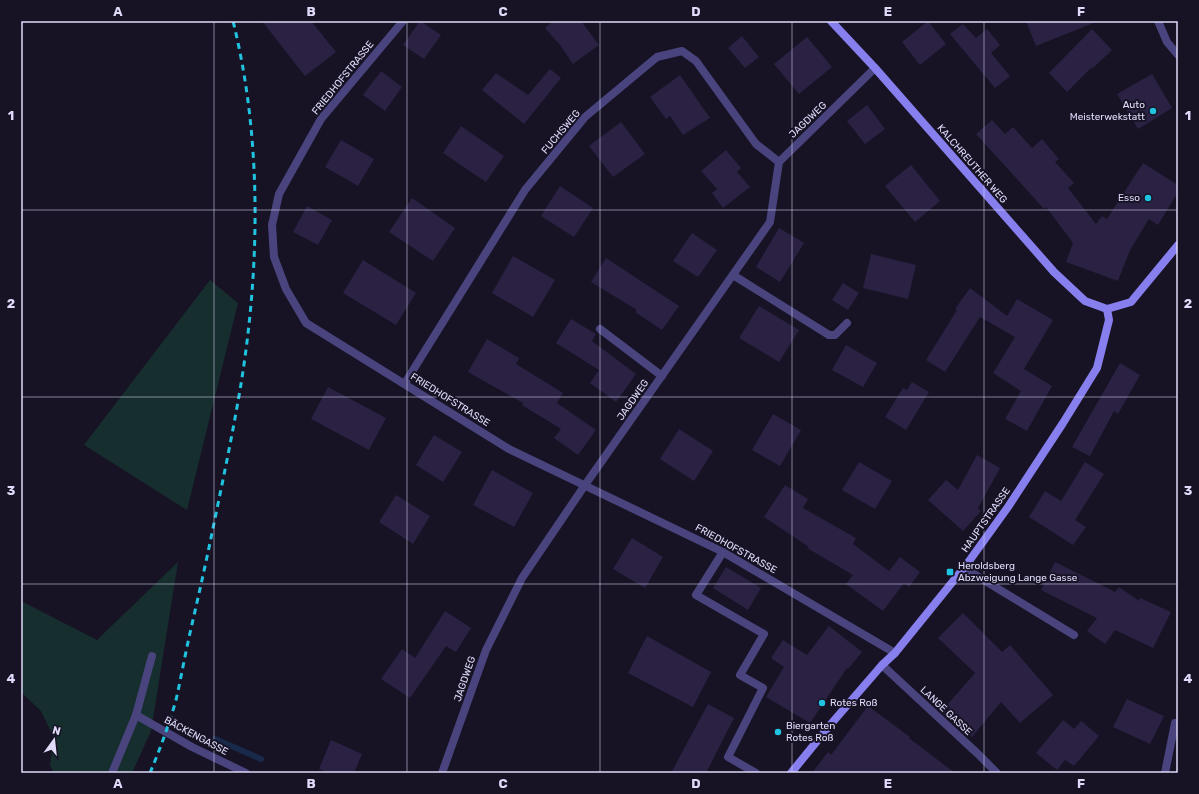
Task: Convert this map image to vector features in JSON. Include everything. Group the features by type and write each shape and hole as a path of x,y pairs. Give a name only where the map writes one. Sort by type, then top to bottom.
{"street":[{"name":"FRIEDHOFSTRASSE","path":"403,21 321,119 279,194 272,225 274,256 286,289 306,323 405,383 509,449 723,552 896,653"},
{"name":"KALCHREUTHER WEG","path":"832,21 1054,272 1085,301 1107,309"},
{"path":"1158,21 1167,42 1178,55"},
{"name":"FUCHSWEG","path":"405,383 525,190 585,117 657,57 682,51 696,61 756,144 779,162"},
{"name":"JAGDWEG","path":"442,773 486,650 522,578 585,485 770,222 779,162 875,68"},
{"path":"1107,309 1131,302 1178,245"},
{"path":"733,275 829,335 835,335 847,323"},
{"name":"HAUPTSTRASSE","path":"791,773 882,665 896,653 964,568 1008,507 1097,368 1109,320 1107,309"},
{"path":"600,329 662,376"},
{"path":"723,552 696,595 764,634 740,675 763,688 728,757 756,773"},
{"path":"964,568 1074,635"},
{"path":"112,773 136,715 152,656"},
{"name":"LANGE GASSE","path":"882,665 997,773"},
{"name":"BÄCKENGASSE","path":"136,715 192,747 246,773"},
{"path":"1166,773 1175,723"}],"green space":[{"path":"210,280 238,303 187,510 84,445"},
{"path":"178,562 151,731 132,773 54,773 50,765 54,738 41,711 21,692 21,601 97,640"}],"building":[{"path":"262,21 311,21 336,52 305,76"},
{"path":"420,21 441,35 424,59 403,45"},
{"path":"553,21 581,21 599,45 573,64 560,45 545,28"},
{"path":"928,21 946,44 920,65 902,42"},
{"path":"1026,21 1095,21 1096,22 1036,46"},
{"path":"963,24 976,38 987,29 1000,45 991,53 1010,76 995,88 950,34"},
{"path":"1092,29 1112,50 1067,92 1049,73"},
{"path":"742,36 759,57 745,68 728,48"},
{"path":"807,37 832,67 799,94 774,64"},
{"path":"550,69 561,78 524,124 482,90 496,73 528,95"},
{"path":"381,71 402,87 385,111 363,95"},
{"path":"1152,74 1172,108 1138,129 1117,94"},
{"path":"680,75 710,118 683,135 670,116 666,119 650,97"},
{"path":"867,105 885,129 865,144 847,121"},
{"path":"992,120 1005,134 1013,127 1032,148 1042,139 1059,159 1055,162 1074,183 1068,188 1096,224 1102,216 1107,219 1143,163 1178,185 1178,192 1158,225 1149,219 1130,250 1118,281 1066,262 1073,243 1046,207 1044,209 976,134"},
{"path":"621,122 645,154 613,177 589,146"},
{"path":"461,126 504,156 486,182 443,153"},
{"path":"341,140 374,159 358,186 325,167"},
{"path":"726,150 741,168 737,172 750,187 723,208 712,193 717,189 701,171"},
{"path":"911,165 940,201 915,222 885,186"},
{"path":"560,186 593,208 574,237 541,216"},
{"path":"412,198 455,228 433,261 389,232"},
{"path":"307,206 332,220 318,245 293,232"},
{"path":"779,228 804,243 780,282 756,267"},
{"path":"692,233 717,250 698,277 673,261"},
{"path":"871,254 916,265 908,299 863,288"},
{"path":"513,256 555,280 533,317 492,293"},
{"path":"606,258 679,306 662,330 635,312 637,310 591,282"},
{"path":"363,260 416,293 396,325 343,293"},
{"path":"843,283 859,293 848,310 832,300"},
{"path":"970,288 1007,316 1017,299 1053,320 1024,369 1052,386 1027,431 1005,419 1021,391 993,373 1015,337 980,317 945,372 926,360 957,310 955,309"},
{"path":"759,306 799,330 779,362 739,338"},
{"path":"571,319 596,334 592,341 636,374 616,402 590,383 599,370 556,343"},
{"path":"487,339 519,358 516,364 563,393 557,403 596,430 578,455 554,438 561,429 522,405 523,403 468,372"},
{"path":"846,345 877,363 863,387 832,370"},
{"path":"1120,363 1140,375 1118,414 1114,411 1090,456 1072,447"},
{"path":"912,382 929,392 906,430 885,417 903,388 907,390"},
{"path":"328,387 386,418 369,450 311,419"},
{"path":"773,414 801,430 780,466 752,450"},
{"path":"679,429 713,451 694,481 660,459"},
{"path":"434,435 462,452 443,482 416,465"},
{"path":"977,455 1000,468 978,508 981,511 963,531 928,500 946,480 958,490"},
{"path":"859,462 892,481 875,509 842,490"},
{"path":"1085,462 1104,474 1075,520 1086,527 1073,545 1029,517 1045,491 1061,501"},
{"path":"492,470 533,493 514,527 473,505"},
{"path":"785,485 808,499 803,508 856,538 853,544 889,571 900,557 920,572 909,587 904,583 883,611 846,584 853,575 807,548 809,547 764,517"},
{"path":"396,495 430,516 413,544 379,522"},
{"path":"632,538 663,557 645,588 613,569"},
{"path":"1055,562 1115,592 1119,587 1139,601 1140,598 1171,612 1153,648 1115,630 1105,644 1087,631 1097,618 1041,590"},
{"path":"726,567 761,588 748,610 713,588"},
{"path":"445,611 471,628 456,652 446,646 410,698 381,679 402,649 415,658"},
{"path":"963,613 1002,652 1010,645 1053,695 1020,723 1001,702 972,737 941,712 975,673 938,638"},
{"path":"829,626 862,652 848,669 847,668 810,723 766,697 784,667 771,658 783,640 807,655"},
{"path":"647,636 711,672 693,707 628,673"},
{"path":"1127,699 1164,716 1150,744 1113,727"},
{"path":"708,704 734,718 706,773 671,773"},
{"path":"868,706 955,773 812,773 828,752 831,755"},
{"path":"1063,720 1074,729 1081,721 1099,736 1074,766 1065,760 1057,770 1036,753"},
{"path":"331,740 362,754 354,773 328,773 319,769"}],"waterway":[{"path":"215,739 261,759"}],"railway":[{"path":"150,773 176,700 208,554 241,384 252,294 255,202 253,156 249,110 233,21"}],"place":[{"name":"Auto Meisterwekstatt","path":"1153,111"},
{"name":"Esso","path":"1148,198"},
{"name":"Heroldsberg Abzweigung Lange Gasse","path":"950,572"},
{"name":"Rotes Roß","path":"822,703"},
{"name":"Biergarten Rotes Roß","path":"778,732"}]}
